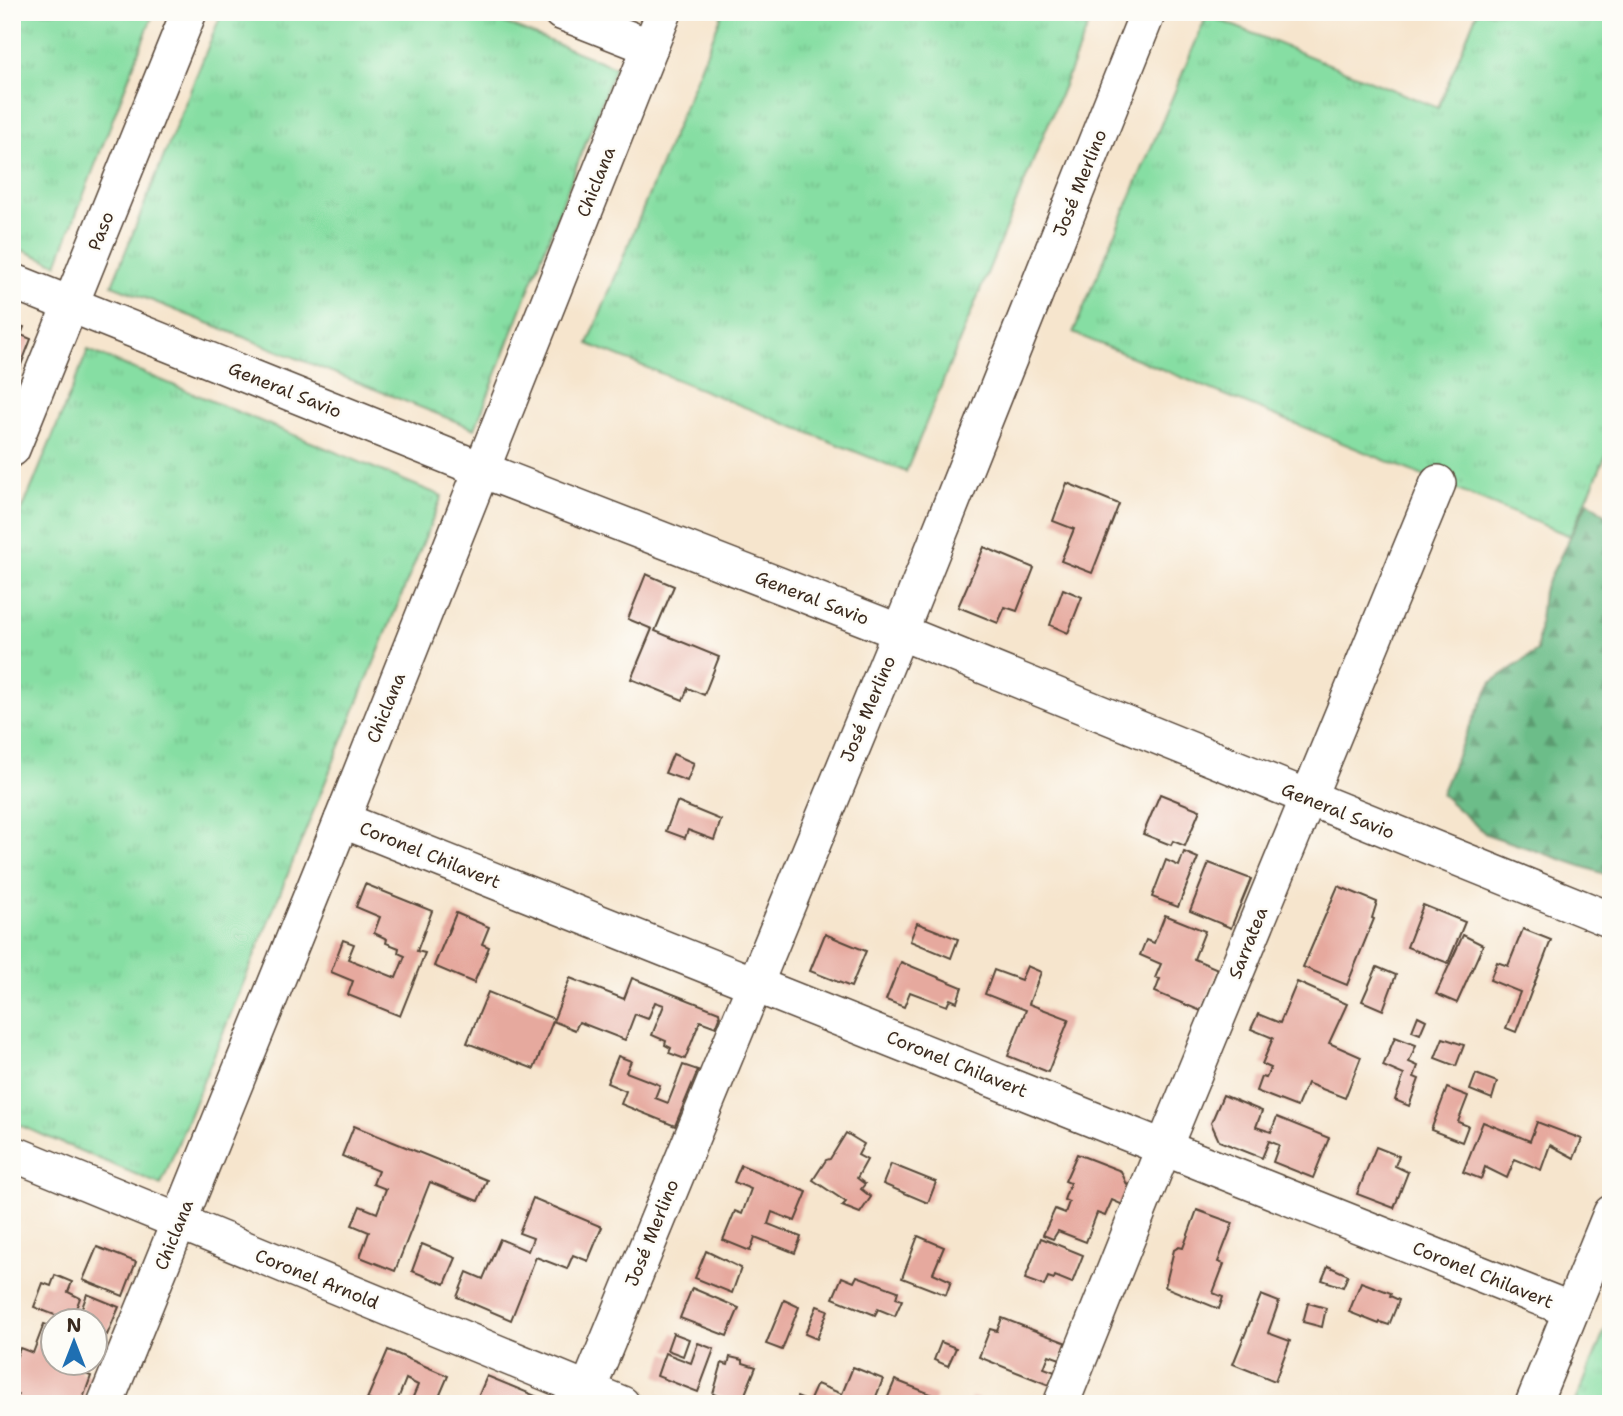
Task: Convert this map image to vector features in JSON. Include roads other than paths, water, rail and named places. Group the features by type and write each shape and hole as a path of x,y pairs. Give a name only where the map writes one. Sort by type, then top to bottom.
{"street":[{"name":"Paso","path":"12,449 189,12"},
{"path":"561,12 650,47"},
{"name":"Chiclana","path":"105,1404 342,820 664,12"},
{"name":"José Merlino","path":"585,1397 900,632 1148,12"},
{"name":"General Savio","path":"12,281 480,469 900,632 1611,920"},
{"name":"Sarratea","path":"1060,1404 1438,483"},
{"name":"Coronel Chilavert","path":"342,820 1571,1310"},
{"name":"Coronel Arnold","path":"12,1153 585,1397 622,1404"},
{"path":"1533,1404 1611,1213"}]}
